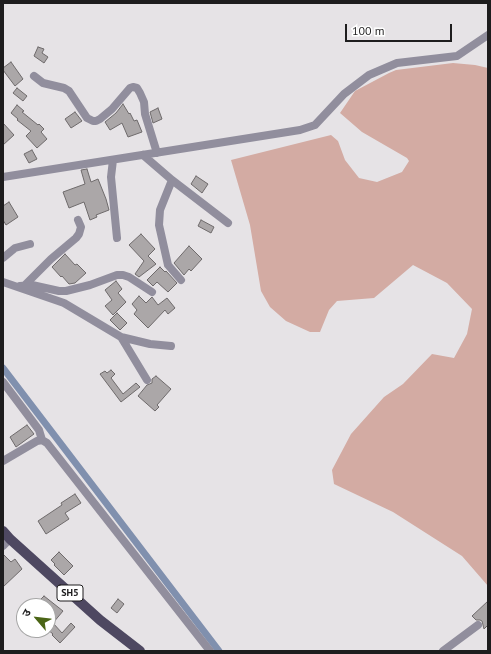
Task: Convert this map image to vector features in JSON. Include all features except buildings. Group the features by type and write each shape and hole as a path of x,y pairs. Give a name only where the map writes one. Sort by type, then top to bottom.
{"main road":[{"name":"SH5","path":"3,531 7,543 140,651"}],"street":[{"path":"3,177 300,130 316,125 344,94 369,75 397,63 457,56 488,35"},
{"path":"34,76 43,83 64,88 69,91 88,118 93,121 100,119 112,109 130,88 137,88 144,102 145,114 157,153"},
{"path":"143,155 172,180 228,223"},
{"path":"113,160 112,184 117,238"},
{"path":"172,180 160,210 159,224 168,265 181,280"},
{"path":"21,286 76,238 81,227 78,220"},
{"path":"3,258 15,248 30,244"},
{"path":"21,286 32,285 59,291 66,291 90,285 117,275 123,275 129,277 152,292"},
{"path":"3,282 21,286 64,303 121,337 150,344 171,346"},
{"path":"121,337 147,380"},
{"path":"3,382 39,430 42,440 51,447 210,651"},
{"path":"3,461 30,444 42,440"},
{"path":"443,651 478,625"}],"shaded area":[{"path":"453,63 488,68 488,586 462,556 393,512 334,484 332,470 351,434 384,397 403,384 432,354 454,358 467,334 472,309 447,283 413,265 374,298 337,301 329,310 320,332 310,332 286,321 270,307 261,291 250,225 231,160 331,135 338,141 345,160 359,178 377,182 402,172 409,161 407,158 362,132 340,113 355,91 389,73 396,70"}],"waterway":[{"path":"3,368 219,651"}]}
